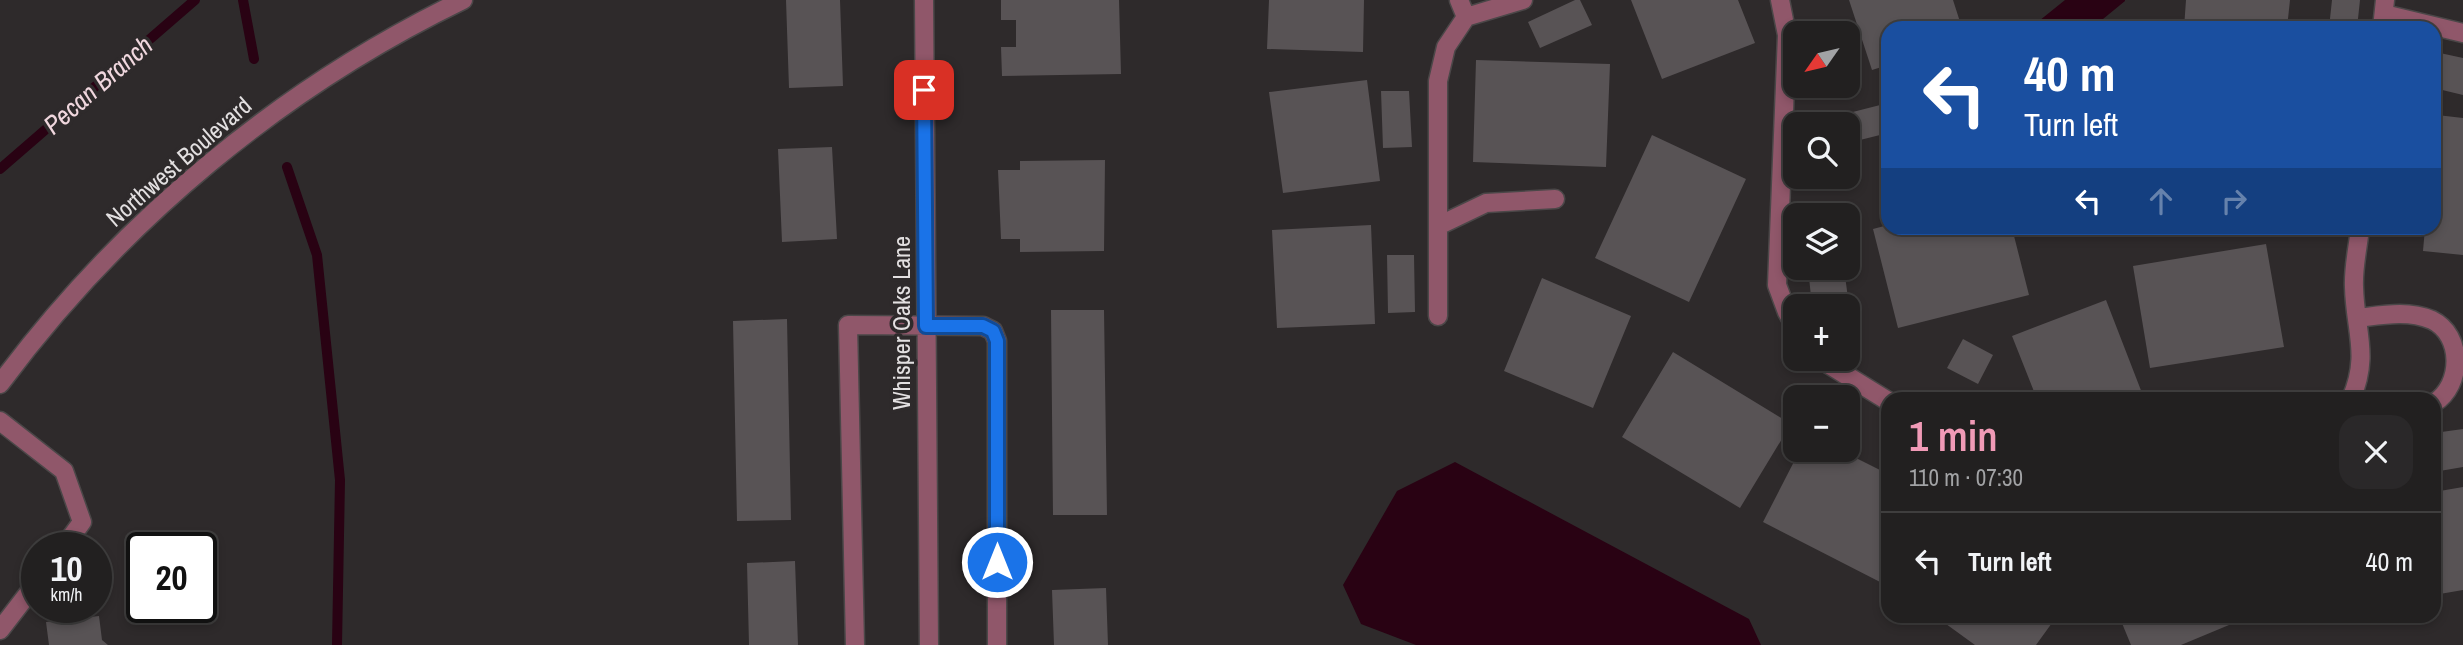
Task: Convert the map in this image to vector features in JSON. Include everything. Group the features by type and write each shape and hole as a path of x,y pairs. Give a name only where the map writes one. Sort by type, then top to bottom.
{"street":[{"name":"Northwest Boulevard","path":"0,384 31,342 113,252 214,158 323,79 391,37 463,0"},
{"name":"Whisper Oaks Lane","path":"924,0 929,645"},
{"path":"1438,316 1438,81 1446,47 1462,8 1523,0"},
{"path":"1780,0 1787,35 1777,285 1783,301"},
{"path":"2384,14 2413,21"},
{"path":"2441,28 2463,33"},
{"path":"1438,226 1486,203 1555,199"},
{"path":"2354,392 2359,380 2362,349 2354,286 2359,235"},
{"path":"2358,318 2414,314 2435,321 2450,333 2458,347 2460,367 2441,399"},
{"path":"855,645 848,325 983,326 993,331 997,341 997,645"},
{"path":"1839,371 1881,397"},
{"path":"0,421 64,471 82,522 74,532"},
{"path":"0,630 21,603"}],"shaded area":[{"path":"2065,0 2125,0 2101,21 2039,21"},
{"path":"1455,462 1749,619 1761,645 1416,645 1361,624 1343,585 1397,491"}],"building":[{"path":"786,0 840,0 843,86 789,88"},
{"path":"1001,0 1119,0 1121,74 1002,76 1001,47 1016,47 1016,20 1001,20"},
{"path":"1269,0 1364,0 1363,52 1267,49"},
{"path":"1580,0 1592,25 1540,48 1528,22"},
{"path":"1631,0 1738,0 1755,43 1662,79"},
{"path":"1849,0 1953,0 1960,21 1881,21 1881,67 1872,70 1860,33 1860,21 1856,21"},
{"path":"2186,0 2290,0 2288,21 2184,21"},
{"path":"2332,0 2360,0 2358,21 2330,21"},
{"path":"2441,53 2463,58 2463,95 2441,90"},
{"path":"1476,60 1610,64 1606,167 1473,162"},
{"path":"1367,80 1380,181 1283,193 1269,92"},
{"path":"1381,91 1409,91 1412,147 1383,148"},
{"path":"1881,105 1881,135 1860,140 1860,112 1853,112"},
{"path":"2441,115 2463,118 2463,255 2423,251 2424,235 2441,235"},
{"path":"1652,135 1746,179 1689,302 1595,258"},
{"path":"832,147 837,239 782,242 778,149"},
{"path":"1105,160 1104,251 1020,252 1020,239 1001,239 998,170 1020,170 1020,161"},
{"path":"1371,225 1375,324 1277,328 1272,230"},
{"path":"1881,227 1881,235 2014,235 2029,295 1898,328 1873,229"},
{"path":"2266,244 2284,347 2150,368 2133,266"},
{"path":"1387,255 1414,255 1415,312 1388,313"},
{"path":"1542,278 1631,316 1593,408 1504,371"},
{"path":"1809,280 1846,280 1847,294 1811,294"},
{"path":"2106,300 2142,392 2034,392 2012,336"},
{"path":"1051,310 1104,310 1107,515 1053,515"},
{"path":"787,319 791,520 737,521 733,321"},
{"path":"1963,339 1993,355 1978,384 1947,368"},
{"path":"1673,352 1783,419 1783,437 1740,508 1622,437"},
{"path":"2463,429 2463,467 2441,471 2441,432"},
{"path":"1860,460 1881,470 1881,582 1763,522 1794,462"},
{"path":"2463,487 2463,590 2441,594 2441,491"},
{"path":"795,561 798,645 749,645 747,563"},
{"path":"1106,588 1108,645 1054,645 1052,590"},
{"path":"46,623 100,623 102,640 108,645 49,645"},
{"path":"1945,623 2052,623 2036,645 1975,645"},
{"path":"2122,623 2229,625 2181,645 2131,645"}],"waterway":[{"name":"Pecan Branch","path":"0,169 195,0"},
{"path":"243,0 254,59"},
{"path":"287,167 317,255 340,480 337,645"}],"route":[{"path":"924,90 926,326 983,326 993,331 997,341 997,562"}]}
